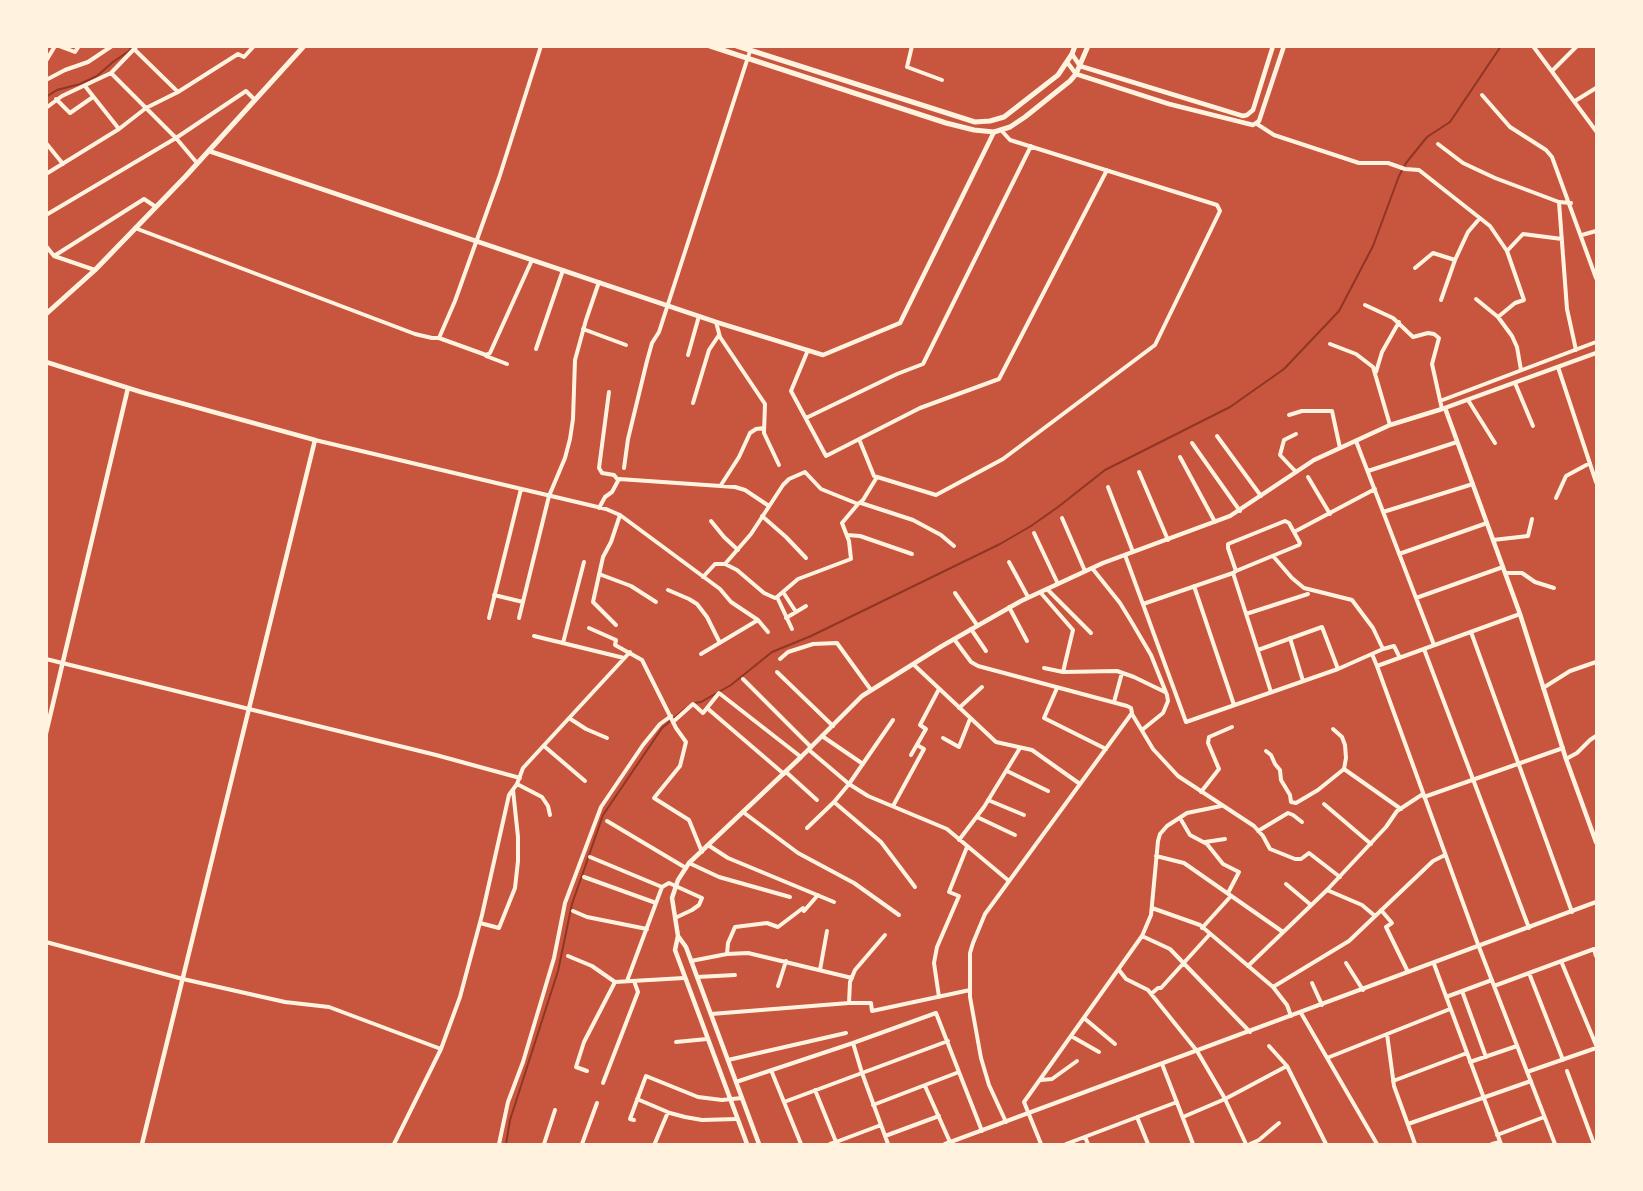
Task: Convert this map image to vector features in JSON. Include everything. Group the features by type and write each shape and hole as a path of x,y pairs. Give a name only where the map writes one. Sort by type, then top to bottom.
{"main road":[{"path":"46,314 95,270 156,207 304,46"},
{"path":"710,46 946,123 974,130 998,131 1010,127 1025,117 1070,81 1076,74 1088,46"},
{"path":"737,46 975,122 1004,117 1058,75 1075,46"}],"street":[{"path":"46,61 57,46 75,52 80,46"},
{"path":"46,80 64,70 88,62 112,46"},
{"path":"46,174 118,129 146,108 178,92 238,54 244,57 254,46"},
{"path":"439,338 455,302 499,178 541,46"},
{"path":"1072,54 1080,66 1243,116 1253,110 1273,46"},
{"path":"1257,124 1284,46"},
{"path":"1551,70 1578,46"},
{"path":"910,47 907,67 942,80"},
{"path":"1535,47 1596,129"},
{"path":"46,108 56,99 111,73 136,48 178,92"},
{"path":"624,468 628,439 647,361 750,51"},
{"path":"1067,62 1076,74 1169,104 1248,125 1257,124 1274,135 1336,156 1363,164 1378,162 1419,170 1490,226 1507,251 1524,300 1515,303 1497,317"},
{"path":"111,73 176,138 197,163"},
{"path":"84,86 118,129"},
{"path":"1575,101 1596,88"},
{"path":"46,214 176,138 246,91 256,100"},
{"path":"1482,95 1510,127 1546,150 1552,157 1571,203 1596,278"},
{"path":"56,99 70,113 93,97"},
{"path":"209,150 716,322 823,355 900,323 998,131 1010,140 1217,205 1220,208 1155,345 1003,459 936,495 874,476 859,439"},
{"path":"46,143 63,164"},
{"path":"1438,144 1464,163 1495,178 1559,202 1571,203"},
{"path":"806,418 897,374 923,364 1031,146"},
{"path":"808,350 791,391 826,456 920,408 999,379 1107,170"},
{"path":"54,256 144,199 156,207"},
{"path":"1559,202 1567,309 1576,350"},
{"path":"1441,300 1468,232 1480,218"},
{"path":"135,228 405,330 439,338 507,364"},
{"path":"1582,236 1596,231"},
{"path":"1507,251 1522,234 1562,239"},
{"path":"46,246 54,256 95,270"},
{"path":"1415,268 1433,253 1455,260"},
{"path":"486,356 494,348 532,260"},
{"path":"536,349 563,270"},
{"path":"519,618 549,496 565,458 570,439 575,360 599,282"},
{"path":"1476,299 1497,317 1517,347 1521,370"},
{"path":"1365,305 1399,322 1413,337 1428,333 1439,338 1432,364 1440,401 1520,614 1566,759 1596,842"},
{"path":"688,355 699,316"},
{"path":"716,322 719,335 765,404 764,433 779,465"},
{"path":"1376,372 1382,352 1399,322"},
{"path":"583,329 626,345"},
{"path":"693,403 709,350 719,335"},
{"path":"1440,401 1596,342"},
{"path":"1330,344 1363,358 1373,367 1390,425"},
{"path":"759,1144 686,947 678,936 672,898 688,866 862,696 977,625 1028,597 1092,568 1215,523 1240,511 1314,460 1390,425 1596,353"},
{"path":"46,362 128,388 315,440 620,515 720,589 731,602 758,620 768,632"},
{"path":"1558,367 1590,462 1595,469 1596,482"},
{"path":"1515,383 1533,426"},
{"path":"46,733 128,388"},
{"path":"609,392 599,468 602,473 614,475 618,480 700,486 721,485 745,490 769,506"},
{"path":"1468,399 1495,443"},
{"path":"1289,415 1302,411 1331,410 1340,448"},
{"path":"721,485 740,457 750,433 764,428"},
{"path":"1296,434 1284,440 1280,455 1296,472"},
{"path":"1217,436 1262,496"},
{"path":"142,1144 315,440"},
{"path":"1356,441 1434,645"},
{"path":"1368,471 1457,442"},
{"path":"1192,443 1240,511"},
{"path":"1180,457 1215,523"},
{"path":"1556,498 1566,476 1590,462"},
{"path":"1139,471 1168,540"},
{"path":"725,564 738,550 786,482 805,472 821,489 913,520 941,535 954,546"},
{"path":"703,577 712,566 725,564 737,570 764,593 774,598 798,579 850,561 852,556 842,523 877,477"},
{"path":"1308,477 1330,514"},
{"path":"599,508 618,480"},
{"path":"1383,512 1473,484"},
{"path":"1108,487 1133,552"},
{"path":"489,618 521,489"},
{"path":"1294,532 1375,489"},
{"path":"616,625 593,602 603,557 620,515"},
{"path":"762,516 806,558"},
{"path":"1062,518 1085,571"},
{"path":"1493,540 1528,536 1532,519"},
{"path":"711,521 738,550"},
{"path":"1143,604 1235,572 1300,544 1289,523 1285,522 1228,544 1228,548 1235,572 1246,614 1271,692"},
{"path":"1399,554 1487,523"},
{"path":"1034,533 1058,584"},
{"path":"847,535 860,536 912,554"},
{"path":"1125,555 1186,722 1338,669 1383,649 1394,646 1400,658"},
{"path":"1273,555 1292,578 1304,588 1348,598 1355,603 1373,628 1383,649"},
{"path":"1009,561 1028,597"},
{"path":"563,644 584,562"},
{"path":"1416,598 1503,567"},
{"path":"1092,568 1120,603 1131,621 1151,656 1166,693 1168,701 1163,713 1142,730"},
{"path":"1505,573 1522,573 1535,582 1554,588"},
{"path":"600,574 631,585 656,602"},
{"path":"1194,586 1234,705"},
{"path":"1047,589 1091,633"},
{"path":"668,590 697,604 707,617 720,642"},
{"path":"783,592 796,612"},
{"path":"1040,592 1073,630 1063,672"},
{"path":"955,593 977,625"},
{"path":"1246,614 1308,594"},
{"path":"494,595 523,602"},
{"path":"777,597 792,629"},
{"path":"786,618 806,606"},
{"path":"1009,607 1027,641"},
{"path":"1377,666 1520,614"},
{"path":"701,654 758,620"},
{"path":"1258,650 1322,627 1338,669"},
{"path":"588,628 616,640 615,645 642,660 676,728 686,742 676,772 654,798 688,820 702,852"},
{"path":"971,629 986,651"},
{"path":"1471,632 1572,912"},
{"path":"534,636 624,658"},
{"path":"1290,638 1303,681"},
{"path":"954,639 971,662 978,666 1127,705 1131,708 1153,750 1173,771 1221,806 1254,826 1270,849 1295,859 1301,859 1309,853 1340,877"},
{"path":"780,659 788,652 813,644 837,643 872,690"},
{"path":"1424,649 1529,928"},
{"path":"394,1144 441,1049 460,997 509,795 517,784 523,768 630,652"},
{"path":"1372,654 1479,947 1555,1144"},
{"path":"46,659 436,755 520,778"},
{"path":"1543,688 1570,671 1596,662"},
{"path":"913,664 996,742 1032,750 1080,784"},
{"path":"1044,668 1063,672 1117,671 1166,693"},
{"path":"777,672 833,726"},
{"path":"1114,702 1122,673"},
{"path":"743,679 810,749 849,784 868,796 942,826 1009,881"},
{"path":"959,708 982,687"},
{"path":"1057,688 1044,718 1106,749"},
{"path":"911,755 927,729 920,725 939,689"},
{"path":"498,1144 508,1102 523,1062 554,958 566,903 601,807 643,745 660,724 693,704 703,713 719,693 801,758"},
{"path":"707,708 817,800"},
{"path":"1006,1122 989,1085 981,1058 970,990 970,953 973,943 985,914 1132,713"},
{"path":"569,718 585,729 607,738"},
{"path":"943,738 959,747 970,719"},
{"path":"807,828 849,784 893,720"},
{"path":"1201,792 1219,768 1208,743 1209,737 1232,727"},
{"path":"1266,752 1271,755 1280,770 1281,780 1294,803 1318,790 1344,769 1345,744 1342,737 1333,729"},
{"path":"822,736 863,764"},
{"path":"1566,759 1577,753 1596,736"},
{"path":"892,806 924,749 917,745"},
{"path":"544,746 585,781"},
{"path":"959,840 977,817 1020,748"},
{"path":"1248,966 1328,890 1401,809 1424,796 1563,748"},
{"path":"1344,769 1401,809"},
{"path":"1007,771 1048,791"},
{"path":"517,784 542,797 548,806 550,815"},
{"path":"480,922 498,929 515,888 518,837 517,807 513,789"},
{"path":"988,800 1024,816"},
{"path":"834,802 880,842 915,887"},
{"path":"1324,804 1371,844"},
{"path":"1041,1144 1024,1102 1142,936 1152,908 1160,834 1167,826 1186,813 1221,806"},
{"path":"743,812 798,853 854,883 899,915"},
{"path":"1258,831 1288,813 1302,822"},
{"path":"977,817 1015,835"},
{"path":"1180,818 1190,835 1204,842 1223,864 1239,873 1230,894 1203,928"},
{"path":"607,821 688,866 790,897"},
{"path":"1204,842 1225,839"},
{"path":"708,845 728,858 834,902"},
{"path":"939,997 934,963 937,947 959,896 949,892 967,847"},
{"path":"1273,987 1349,940 1433,861 1445,855"},
{"path":"1156,856 1184,863 1283,932"},
{"path":"590,857 662,887"},
{"path":"584,877 656,903"},
{"path":"627,981 662,887 669,883 702,898 692,910 674,919"},
{"path":"1286,884 1311,905"},
{"path":"1328,890 1362,905 1375,916"},
{"path":"727,954 728,943 735,927 767,923 778,927 803,908 804,911 818,895"},
{"path":"925,1086 939,1116 947,1143 1596,902"},
{"path":"1152,908 1203,928 1273,987 1287,1005 1291,1017"},
{"path":"1381,910 1392,923 1386,927 1408,973"},
{"path":"573,911 587,917 646,929"},
{"path":"819,970 827,931"},
{"path":"1151,994 1161,988 1210,934"},
{"path":"849,1003 855,970 885,935"},
{"path":"678,936 675,950 684,978 747,1144"},
{"path":"1142,936 1170,949 1250,1032"},
{"path":"46,942 183,979 285,1002 328,1006 441,1049"},
{"path":"1494,986 1595,948 1596,956"},
{"path":"691,961 727,954 747,953 852,978"},
{"path":"568,957 592,966 615,982 684,978"},
{"path":"778,986 786,961"},
{"path":"1527,1072 1596,1046 1561,961"},
{"path":"1346,963 1363,990"},
{"path":"1434,964 1500,1143 1492,1144"},
{"path":"1119,970 1126,978 1148,990 1197,1051 1248,1144 1259,1140 1279,1123"},
{"path":"1529,973 1563,1060"},
{"path":"697,977 735,975"},
{"path":"1446,997 1492,980"},
{"path":"603,1083 638,992 634,981"},
{"path":"587,1071 576,1067 584,1042 615,982"},
{"path":"1312,983 1322,1005"},
{"path":"711,1014 849,1003 871,1003 872,1011 970,990"},
{"path":"1462,992 1486,1057"},
{"path":"1327,1058 1450,1009"},
{"path":"736,1083 936,1013 982,1131"},
{"path":"1301,1013 1377,1144"},
{"path":"1084,1018 1115,1044"},
{"path":"727,1060 846,1033"},
{"path":"1387,1034 1393,1081 1415,1144"},
{"path":"1071,1036 1099,1052"},
{"path":"676,1042 687,1043 707,1039"},
{"path":"784,1102 948,1041"},
{"path":"853,1043 888,1144"},
{"path":"1269,1046 1287,1066 1326,1144"},
{"path":"1470,1062 1517,1046"},
{"path":"1393,1081 1467,1053"},
{"path":"1040,1080 1052,1079 1077,1061"},
{"path":"1162,1064 1193,1144"},
{"path":"1183,1117 1225,1099 1287,1066"},
{"path":"771,1070 801,1144"},
{"path":"1567,1071 1594,1144"},
{"path":"873,1105 959,1072"},
{"path":"634,1120 630,1119 646,1076 698,1097 729,1100 742,1098"},
{"path":"1407,1124 1530,1081"},
{"path":"816,1090 836,1142"},
{"path":"638,1099 668,1112 702,1120 737,1119"},
{"path":"582,1144 597,1102"},
{"path":"1066,1144 1177,1102"},
{"path":"544,1144 555,1110"},
{"path":"656,1143 668,1112"},
{"path":"885,1136 939,1116"},
{"path":"1137,1117 1148,1144"},
{"path":"1497,1135 1544,1117"},
{"path":"830,1144 880,1125"},
{"path":"1085,1137 1088,1144"}],"waterway":[{"path":"46,97 57,90 80,84 97,76 129,51 132,46"},
{"path":"694,703 701,702 731,685 772,652 811,636 1000,544 1058,507 1105,470 1230,407 1284,369 1339,311 1373,246 1406,163 1427,137 1450,122 1501,46"},
{"path":"506,1144 510,1120 558,971 572,904 603,815 662,728 686,708"}]}
